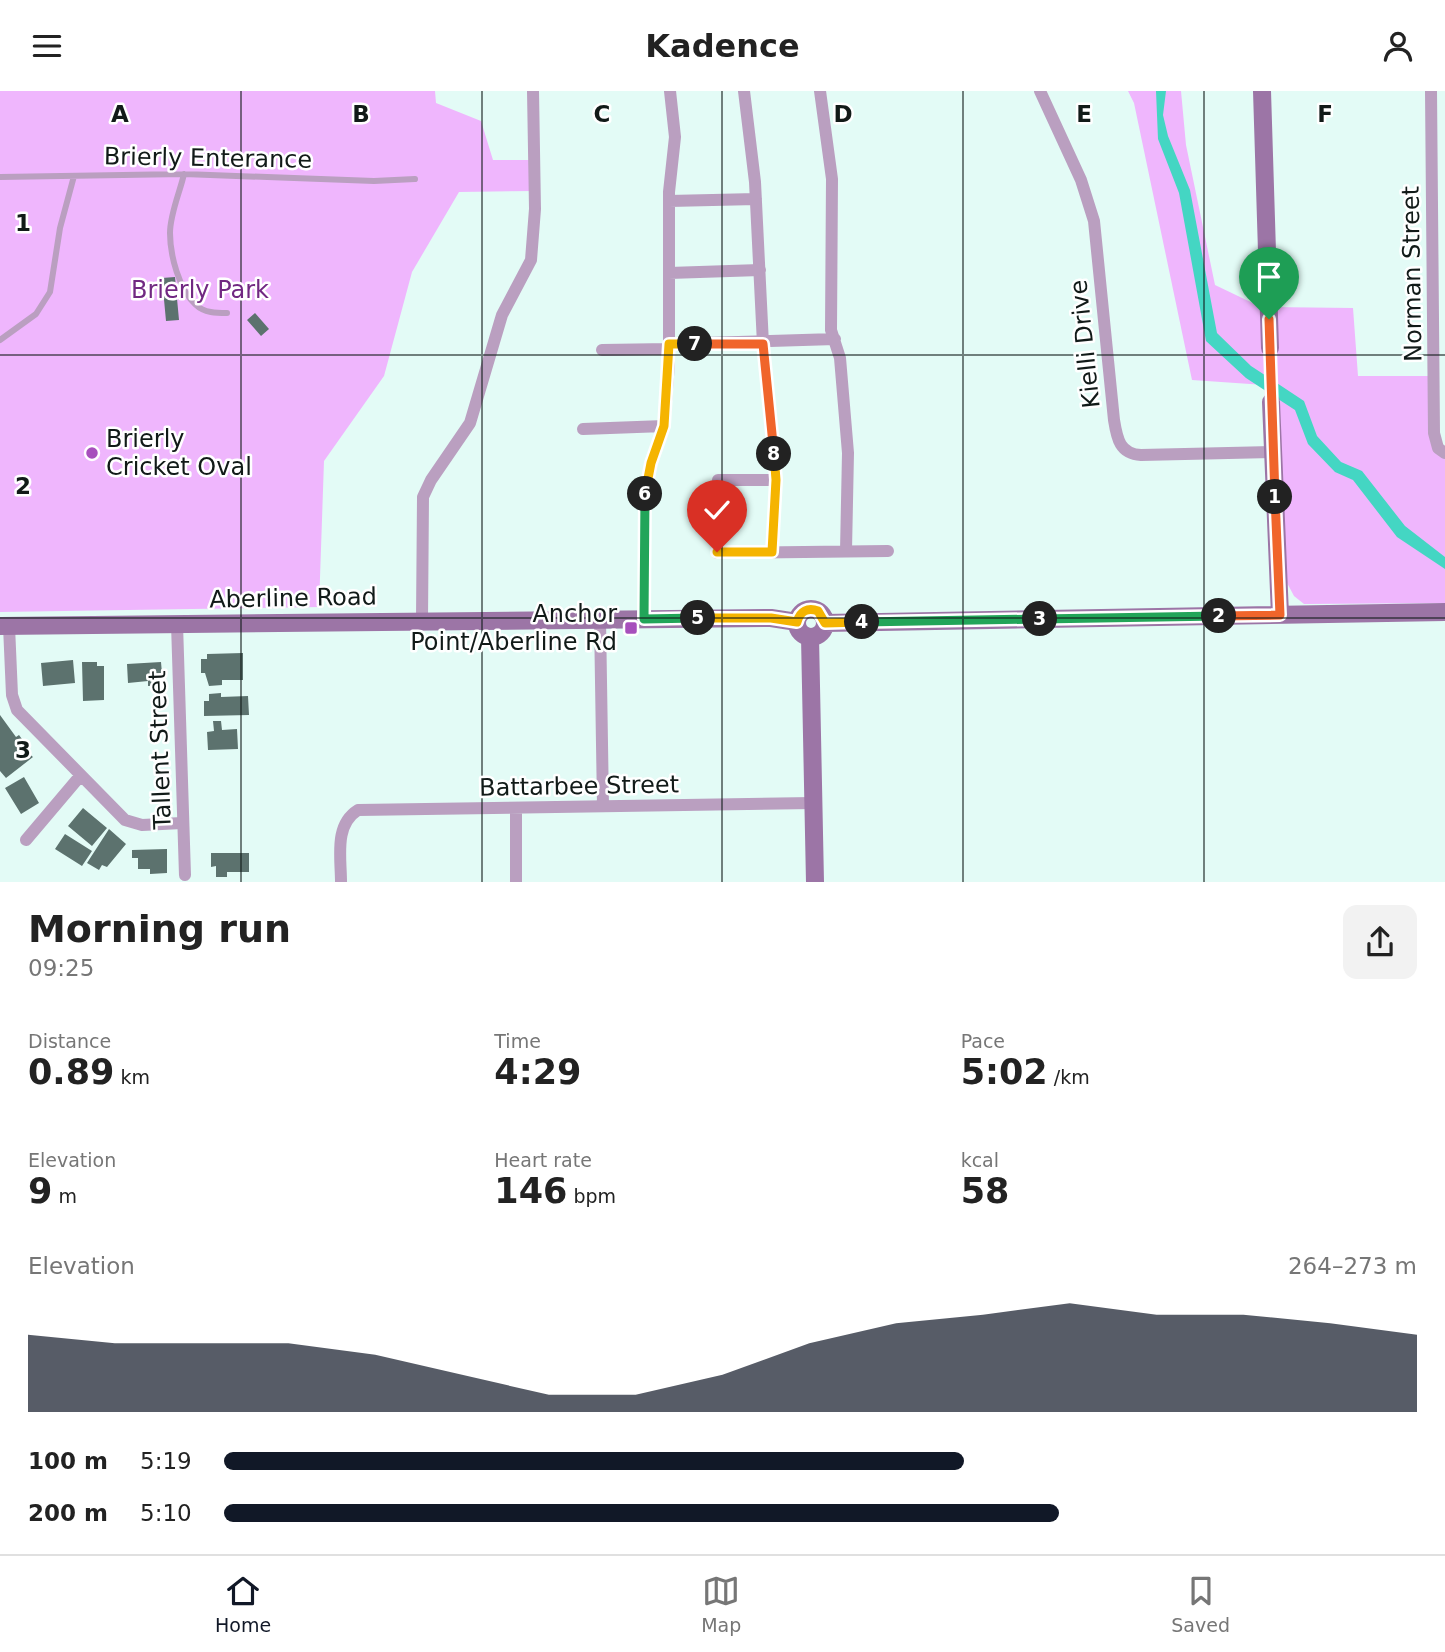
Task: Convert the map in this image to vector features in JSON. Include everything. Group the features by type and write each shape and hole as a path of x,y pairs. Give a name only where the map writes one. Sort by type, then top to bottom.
{"street":[{"path":"422,620 423,497 431,480 470,423 502,315 531,260 536,209 533,91"},
{"path":"644,619 645,491 664,426 669,347 669,201 675,137 670,91"},
{"path":"744,91 756,199 763,344 776,480 772,552"},
{"path":"820,91 832,179 830,320 840,358 848,453 846,551"},
{"name":"Kielli Drive","path":"1040,91 1081,180 1094,221 1114,420 1120,446 1130,454 1273,452"},
{"path":"1262,91 1280,615"},
{"name":"Norman Street","path":"1431,91 1434,433 1436,444 1445,453"},
{"path":"669,201 756,199"},
{"path":"669,273 760,270"},
{"path":"602,350 835,339"},
{"path":"583,429 664,426"},
{"path":"718,480 776,480"},
{"path":"717,552 888,551"},
{"path":"809,609 818,611 825,623 823,632 810,637 802,634 797,622 801,613 809,609"},
{"path":"825,623 1445,612"},
{"name":"Aberline Road","path":"5,626 771,618 797,622"},
{"path":"600,619 603,806"},
{"name":"Tallent Street","path":"177,624 185,875"},
{"path":"5,626 13,704 81,775 133,824 183,823"},
{"path":"810,637 814,882"},
{"path":"26,840 81,775"},
{"name":"Battarbee Street","path":"341,882 340,842 347,817 358,810 813,803"},
{"path":"516,808 516,882"}],"lane":[{"name":"Brierly Enterance","path":"0,177 184,174 374,181 415,179"},
{"path":"184,174 170,232 175,266 186,292 197,306 211,312 228,313"},
{"path":"0,340 36,314 50,292 60,228 74,176"}],"green space":[{"name":"Brierly Park","path":"0,91 435,91 436,103 481,121 493,160 534,160 535,191 459,192 412,272 384,376 324,461 319,607 0,612"},
{"path":"1128,91 1181,91 1186,145 1215,285 1261,307 1353,308 1358,376 1434,376 1435,439 1445,453 1445,603 1304,604 1294,596 1286,581 1279,386 1192,380 1134,103"}],"shaded area":[{"path":"1156,91 1166,91 1163,115 1168,136 1190,190 1217,333 1251,366 1304,401 1317,436 1341,462 1362,471 1405,526 1445,557 1445,569 1397,537 1353,480 1335,472 1308,444 1295,410 1246,378 1206,341 1179,193 1158,139"}],"building":[{"path":"175,277 179,320 166,321 162,278"},
{"path":"255,313 269,329 261,336 247,320"},
{"path":"243,653 243,680 222,680 222,685 209,686 205,673 201,673 201,659 207,659 207,654"},
{"path":"73,660 75,683 43,686 41,663"},
{"path":"82,662 97,662 97,666 104,666 104,700 83,701"},
{"path":"161,662 163,685 148,686 148,681 128,683 127,664"},
{"path":"221,693 221,697 248,696 249,715 204,716 204,701 209,701 209,694"},
{"path":"0,715 16,737 19,735 30,750 27,752 33,757 6,778 0,771"},
{"path":"213,721 221,721 222,730 237,729 238,749 208,750 207,732 214,731"},
{"path":"24,777 39,803 21,814 5,788"},
{"path":"83,808 107,828 92,846 68,826"},
{"path":"109,829 126,844 107,867 102,865 99,870 87,863"},
{"path":"65,834 92,851 82,866 55,849"},
{"path":"167,849 167,873 150,874 150,869 138,869 138,858 132,858 132,850"},
{"path":"211,853 249,853 249,872 227,872 227,877 216,877 216,866 211,867"}],"place":[{"name":"Brierly Cricket Oval","path":"92,453"},
{"name":"Anchor Point/Aberline Rd","path":"631,628"}],"route":[{"path":"717,552 772,552 776,480 763,344 669,344 664,426 651,463 643,513 644,619 771,618 797,622 801,613 809,609 822,614 825,623 1280,615 1269,319"}]}
